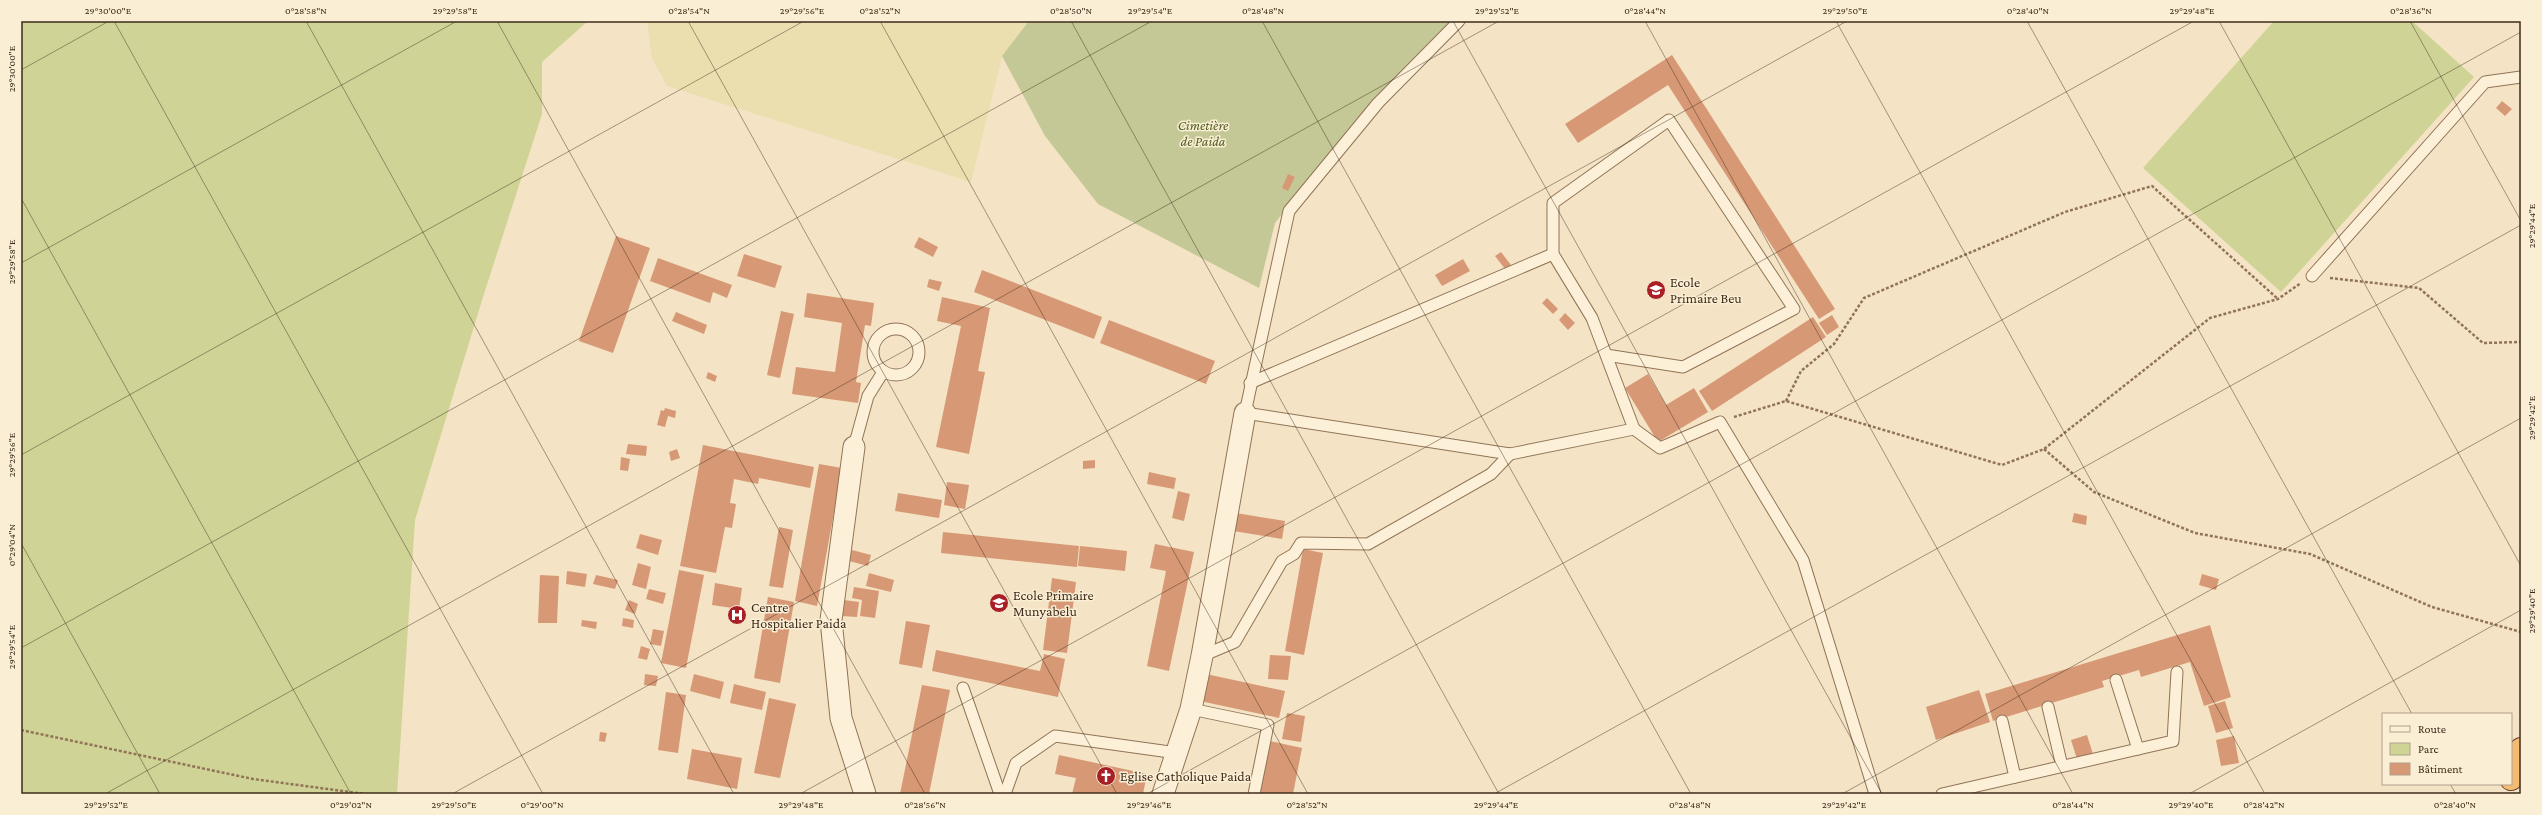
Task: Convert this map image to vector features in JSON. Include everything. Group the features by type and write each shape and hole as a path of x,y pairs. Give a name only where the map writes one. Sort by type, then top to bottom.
{"highway":[{"path":"2512,776 2521,749"}],"street":[{"path":"1163,794 1191,709 1202,656 1245,413"},
{"path":"854,447 831,620 841,718 865,794"}],"lane":[{"path":"1459,21 1378,103 1289,211 1250,383 1245,413 1510,454 1634,429"},
{"path":"2312,276 2485,82 2521,77"},
{"path":"1606,355 1683,368 1794,309 1669,120 1553,203 1553,254 1592,318 1606,355 1634,429 1660,448 1720,422 1803,560 1875,794"},
{"path":"1250,383 1553,254"},
{"path":"895,328 909,332 918,343 919,358 911,370 898,376 883,372 874,361 873,346 881,334 895,328"},
{"path":"854,447 868,396 883,372"},
{"path":"1202,656 1235,642 1282,561 1294,554 1301,543 1368,544 1492,474 1510,454"},
{"path":"1942,794 2173,741 2177,672"},
{"path":"2116,680 2138,749"},
{"path":"963,688 1000,794"},
{"path":"2048,707 2062,766"},
{"path":"1191,709 1268,725 1254,794"},
{"path":"2002,721 2015,777"},
{"path":"1005,794 1016,763 1055,736 1177,753"}],"path":[{"path":"1786,402 1801,371 1834,344 1864,298 2065,212 2152,186 2278,299"},
{"path":"1720,422 1786,402 2002,465 2044,449 2210,318 2278,299 2312,276 2419,288 2483,343 2521,342"},
{"path":"2044,449 2094,492 2195,533 2310,554 2432,607 2521,632"},
{"path":"21,730 253,779 365,794"}],"shaded area":[{"path":"647,21 1029,21 1002,57 971,182 667,86 652,58"}],"green space":[{"path":"21,21 588,21 542,62 542,114 483,297 415,520 397,794 21,794"},
{"name":"Cimetière de Paida","path":"1029,21 1452,21 1330,152 1275,223 1259,288 1098,204 1045,136 1002,56"},
{"path":"2274,21 2412,21 2474,77 2281,292 2143,168"}],"building":[{"path":"1672,55 1835,309 1819,319 1668,85 1578,143 1565,124"},
{"path":"2502,101 2512,109 2505,116 2496,108"},
{"path":"1288,174 1295,177 1288,191 1282,188"},
{"path":"616,236 650,248 613,353 579,341"},
{"path":"919,237 938,247 933,257 914,247"},
{"path":"1501,252 1511,265 1505,269 1495,256"},
{"path":"744,254 782,266 775,288 737,276"},
{"path":"658,258 732,285 727,298 713,292 710,303 650,281"},
{"path":"1463,259 1470,271 1442,286 1435,275"},
{"path":"982,270 1102,317 1094,339 974,292"},
{"path":"929,279 942,282 939,291 927,287"},
{"path":"807,293 874,303 871,326 865,325 856,382 861,383 858,403 792,394 796,367 835,372 842,323 804,317"},
{"path":"942,297 990,308 978,371 985,372 969,454 936,447 961,326 937,321"},
{"path":"1547,298 1558,309 1553,314 1542,303"},
{"path":"781,311 794,314 780,378 767,375"},
{"path":"676,312 707,325 704,334 672,321"},
{"path":"1565,313 1575,323 1568,330 1559,320"},
{"path":"1832,315 1839,327 1827,335 1819,323"},
{"path":"1813,317 1826,337 1712,411 1699,391"},
{"path":"1109,320 1215,361 1206,384 1100,343"},
{"path":"708,372 717,376 715,382 706,378"},
{"path":"1648,374 1666,405 1694,388 1708,412 1658,442 1625,388"},
{"path":"665,408 676,411 675,418 668,416 665,427 657,425 661,410 664,411"},
{"path":"628,444 647,446 646,456 626,454"},
{"path":"703,445 814,467 810,488 759,478 758,484 734,479 730,503 736,504 732,528 725,527 716,573 680,566"},
{"path":"677,449 680,458 671,461 669,452"},
{"path":"621,457 630,459 628,471 620,470"},
{"path":"1095,460 1095,468 1083,469 1083,461"},
{"path":"819,464 842,468 817,606 795,601"},
{"path":"1149,472 1176,478 1174,489 1147,484"},
{"path":"947,482 969,485 965,509 944,505"},
{"path":"1178,491 1190,494 1184,521 1172,518"},
{"path":"898,493 942,500 939,518 895,511"},
{"path":"1236,513 1285,521 1282,539 1233,531"},
{"path":"2074,513 2087,516 2086,525 2072,522"},
{"path":"779,527 793,530 783,588 769,586"},
{"path":"943,532 1079,546 1077,567 941,553"},
{"path":"640,534 662,540 658,555 636,548"},
{"path":"1155,544 1194,552 1169,671 1147,666 1166,571 1150,568"},
{"path":"1080,546 1127,551 1125,571 1078,566"},
{"path":"1303,549 1323,553 1304,655 1285,651"},
{"path":"852,550 871,555 868,566 849,561"},
{"path":"638,563 651,567 646,589 632,585"},
{"path":"679,570 704,575 686,668 661,663"},
{"path":"567,571 587,574 585,587 566,584"},
{"path":"869,573 894,580 891,592 866,586"},
{"path":"2202,574 2219,579 2216,590 2199,585"},
{"path":"540,575 559,576 557,623 538,623"},
{"path":"596,575 618,580 615,589 593,584"},
{"path":"1052,578 1076,582 1067,653 1043,650"},
{"path":"715,583 742,588 739,609 712,605"},
{"path":"854,587 879,591 875,618 860,616 862,600 852,598"},
{"path":"649,589 666,593 663,604 646,599"},
{"path":"768,597 794,602 780,683 754,678"},
{"path":"629,600 638,604 635,614 625,610"},
{"path":"844,600 859,602 857,617 842,616"},
{"path":"623,618 634,620 633,628 622,626"},
{"path":"582,620 597,622 596,629 581,626"},
{"path":"906,621 930,625 922,668 899,664"},
{"path":"2210,625 2231,697 2204,706 2190,662 2141,677 2139,670 2102,681 2104,687 1993,721 1985,694"},
{"path":"653,629 664,631 661,646 650,644"},
{"path":"641,646 650,649 647,660 638,658"},
{"path":"936,650 1040,671 1044,654 1065,659 1058,697 932,671"},
{"path":"1270,655 1291,656 1288,680 1268,679"},
{"path":"645,674 658,676 656,686 644,685"},
{"path":"694,674 724,682 720,699 690,691"},
{"path":"1206,674 1285,691 1279,718 1200,701"},
{"path":"734,684 766,692 762,710 730,703"},
{"path":"922,685 950,690 929,794 900,794"},
{"path":"1979,690 1990,722 1936,740 1926,707"},
{"path":"666,692 686,695 678,753 658,750"},
{"path":"769,698 796,704 780,778 754,773"},
{"path":"2225,701 2233,728 2216,733 2208,706"},
{"path":"1287,713 1305,716 1301,742 1282,739"},
{"path":"600,732 607,733 605,742 599,741"},
{"path":"2087,735 2093,754 2077,759 2071,740"},
{"path":"2234,736 2239,763 2221,766 2216,740"},
{"path":"1270,741 1302,748 1293,794 1260,794"},
{"path":"692,749 742,758 737,789 687,779"},
{"name":"Eglise Catholique Paida","path":"1059,755 1147,774 1143,794 1072,794 1076,778 1055,774"}],"place":[{"name":"Ecole Primaire Beu","path":"1656,290"},
{"name":"Ecole Primaire Munyabelu","path":"999,603"},
{"name":"Centre Hospitalier Paida","path":"737,615"},
{"name":"Eglise Catholique Paida","path":"1106,776"}]}
